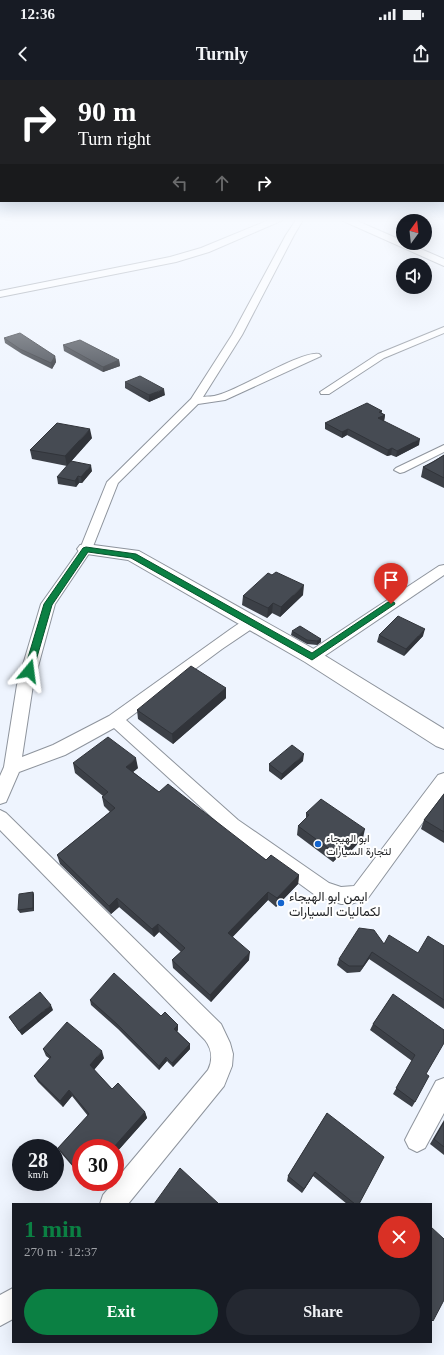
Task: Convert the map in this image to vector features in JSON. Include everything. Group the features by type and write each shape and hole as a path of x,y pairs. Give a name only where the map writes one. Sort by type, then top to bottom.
{"street":[{"path":"0,294 73,280"},
{"path":"0,797 12,767 25,685 48,604 86,549 113,482 195,401 237,335 266,280"},
{"path":"325,392 381,356 444,330"},
{"path":"195,401 221,398 289,366 316,356"},
{"path":"400,470 444,448"},
{"path":"86,549 133,556 312,657 444,740"},
{"path":"312,657 444,569"},
{"path":"12,767 59,750 115,720 159,689 220,642 251,623"},
{"path":"115,720 232,825 322,889 341,897 352,896 361,892 444,780"},
{"path":"0,818 213,1032 221,1048 223,1060 216,1078 113,1203"},
{"path":"417,1140 444,1089"},
{"path":"0,1313 12,1302"}],"building":[{"path":"20,333 55,356 51,363 20,349 4,338"},
{"path":"80,340 119,360 103,367 63,345"},
{"path":"140,376 164,389 149,395 125,382"},
{"path":"367,403 382,411 379,412 385,415 378,418 420,439 397,451 392,448 388,450 348,429 342,432 325,423"},
{"path":"57,423 90,429 65,456 30,450"},
{"path":"444,455 444,478 423,467 433,462"},
{"path":"71,461 91,465 81,477 78,476 75,481 57,477"},
{"path":"276,572 304,585 281,607 273,603 268,608 243,596 268,573 272,575"},
{"path":"398,616 425,629 406,649 379,635"},
{"path":"300,626 321,639 317,641 307,640 292,631"},
{"path":"191,666 226,688 172,734 137,710"},
{"path":"108,737 136,758 126,767 159,792 168,784 266,860 271,855 299,875 277,898 268,892 228,933 250,952 210,995 172,960 185,948 158,924 152,929 117,898 109,906 57,855 115,808 102,797 108,792 73,763"},
{"path":"292,745 304,754 282,774 269,764"},
{"path":"444,794 444,832 424,820"},
{"path":"321,799 365,829 350,845 346,842 335,853 298,826 309,815 306,813"},
{"path":"33,892 33,908 18,910 19,894"},
{"path":"359,928 374,930 384,944 389,935 418,953 428,936 444,946 444,1000 372,952 363,966 349,966 339,959"},
{"path":"114,973 161,1016 165,1012 178,1025 174,1029 190,1044 172,1063 166,1057 159,1066 117,1024 90,1000"},
{"path":"40,992 51,1005 19,1031 9,1017"},
{"path":"393,994 444,1030 444,1043 426,1074 429,1076 415,1102 396,1088 415,1055 373,1024"},
{"path":"67,1022 102,1051 90,1065 112,1089 118,1083 145,1112 121,1139 72,1139 72,1164 64,1155 64,1141 89,1114 69,1090 60,1101 34,1076 51,1057 43,1049"},
{"path":"327,1113 384,1157 360,1203 354,1203 315,1172 304,1189 288,1176"},
{"path":"444,1122 444,1147 434,1139"},
{"path":"180,1168 218,1203 155,1203"},
{"path":"432,1228 444,1239 444,1300 433,1321"}],"place":[{"name":"ابو الهيجاء لتجارة السيارات","path":"318,844"},
{"name":"ايمن ابو الهيجاء لكماليات السيارات","path":"281,903"}],"route":[{"path":"29,671 48,604 86,549 133,556 312,657 391,604"}]}
